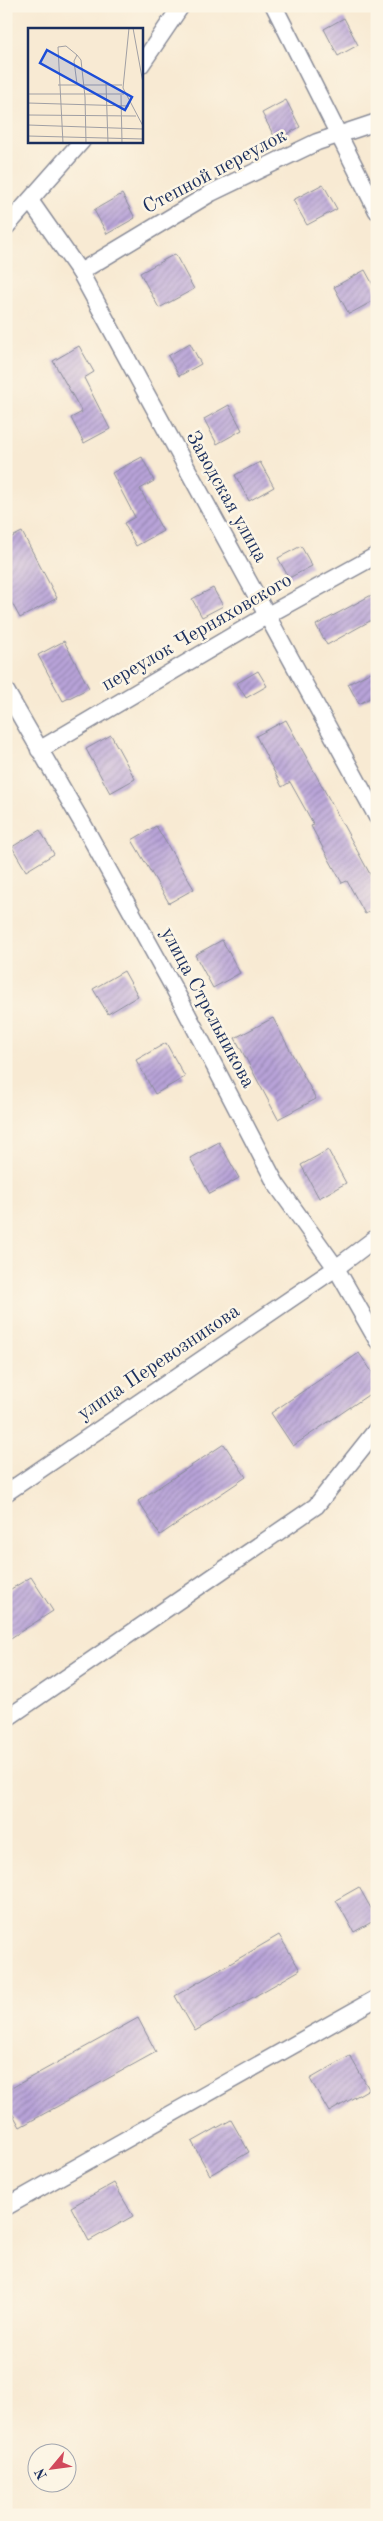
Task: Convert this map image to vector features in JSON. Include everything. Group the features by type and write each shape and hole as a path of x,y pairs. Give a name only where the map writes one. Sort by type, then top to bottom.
{"street":[{"path":"142,63 181,6"},
{"path":"274,6 341,135 377,211"},
{"name":"Степной переулок","path":"80,272 211,193 317,142 377,122"},
{"path":"6,228 31,202 81,142"},
{"name":"Заводская улица","path":"31,202 80,272 377,817"},
{"name":"переулок Черняховского","path":"39,750 266,616 377,555"},
{"name":"улица Стрельникова","path":"6,691 84,826 178,996 276,1184 336,1268 377,1340"},
{"name":"улица Перевозникова","path":"6,1493 336,1268 377,1237"},
{"path":"6,1719 316,1506 377,1429"},
{"path":"6,2207 377,1998"}],"building":[{"path":"344,18 358,45 338,56 324,29"},
{"path":"286,100 300,127 276,140 262,113"},
{"path":"323,184 337,209 307,225 293,200"},
{"path":"122,194 135,218 107,234 94,210"},
{"path":"175,254 194,289 159,308 140,273"},
{"path":"365,270 377,292 377,299 349,314 334,287"},
{"path":"190,343 201,364 179,376 168,356"},
{"path":"79,346 94,372 84,378 110,429 84,443 71,418 82,412 53,361"},
{"path":"229,405 242,430 217,444 204,419"},
{"path":"142,457 154,481 140,489 163,531 136,546 124,523 135,517 112,473"},
{"path":"260,462 274,487 249,501 235,475"},
{"path":"22,532 57,598 20,618 6,592 6,540"},
{"path":"301,546 312,566 289,578 278,558"},
{"path":"213,588 223,606 202,617 192,599"},
{"path":"377,592 377,617 327,645 316,625"},
{"path":"64,641 89,688 63,701 38,655"},
{"path":"377,669 377,694 359,704 348,684"},
{"path":"258,671 267,686 246,698 237,683"},
{"path":"286,720 377,887 377,908 365,914 347,881 342,883 311,826 314,825 290,782 282,787 256,736"},
{"path":"111,735 135,779 110,793 86,749"},
{"path":"156,826 194,889 169,903 132,840"},
{"path":"40,830 54,854 26,871 12,847"},
{"path":"222,940 240,973 213,988 195,955"},
{"path":"124,971 138,996 108,1014 93,989"},
{"path":"273,1018 316,1099 278,1119 235,1038"},
{"path":"166,1043 185,1077 155,1094 136,1060"},
{"path":"219,1142 239,1178 210,1194 190,1158"},
{"path":"328,1150 346,1183 319,1198 301,1165"},
{"path":"359,1353 377,1379 377,1389 293,1446 271,1413"},
{"path":"224,1444 246,1477 160,1535 138,1501"},
{"path":"31,1577 53,1611 6,1641 6,1592"},
{"path":"359,1887 377,1919 354,1932 336,1900"},
{"path":"279,1935 300,1970 195,2031 175,1996"},
{"path":"138,2018 156,2052 20,2127 6,2102 6,2091"},
{"path":"350,2056 369,2089 329,2112 310,2079"},
{"path":"231,2120 249,2152 210,2175 192,2142"},
{"path":"114,2183 133,2216 89,2241 71,2207"}]}
